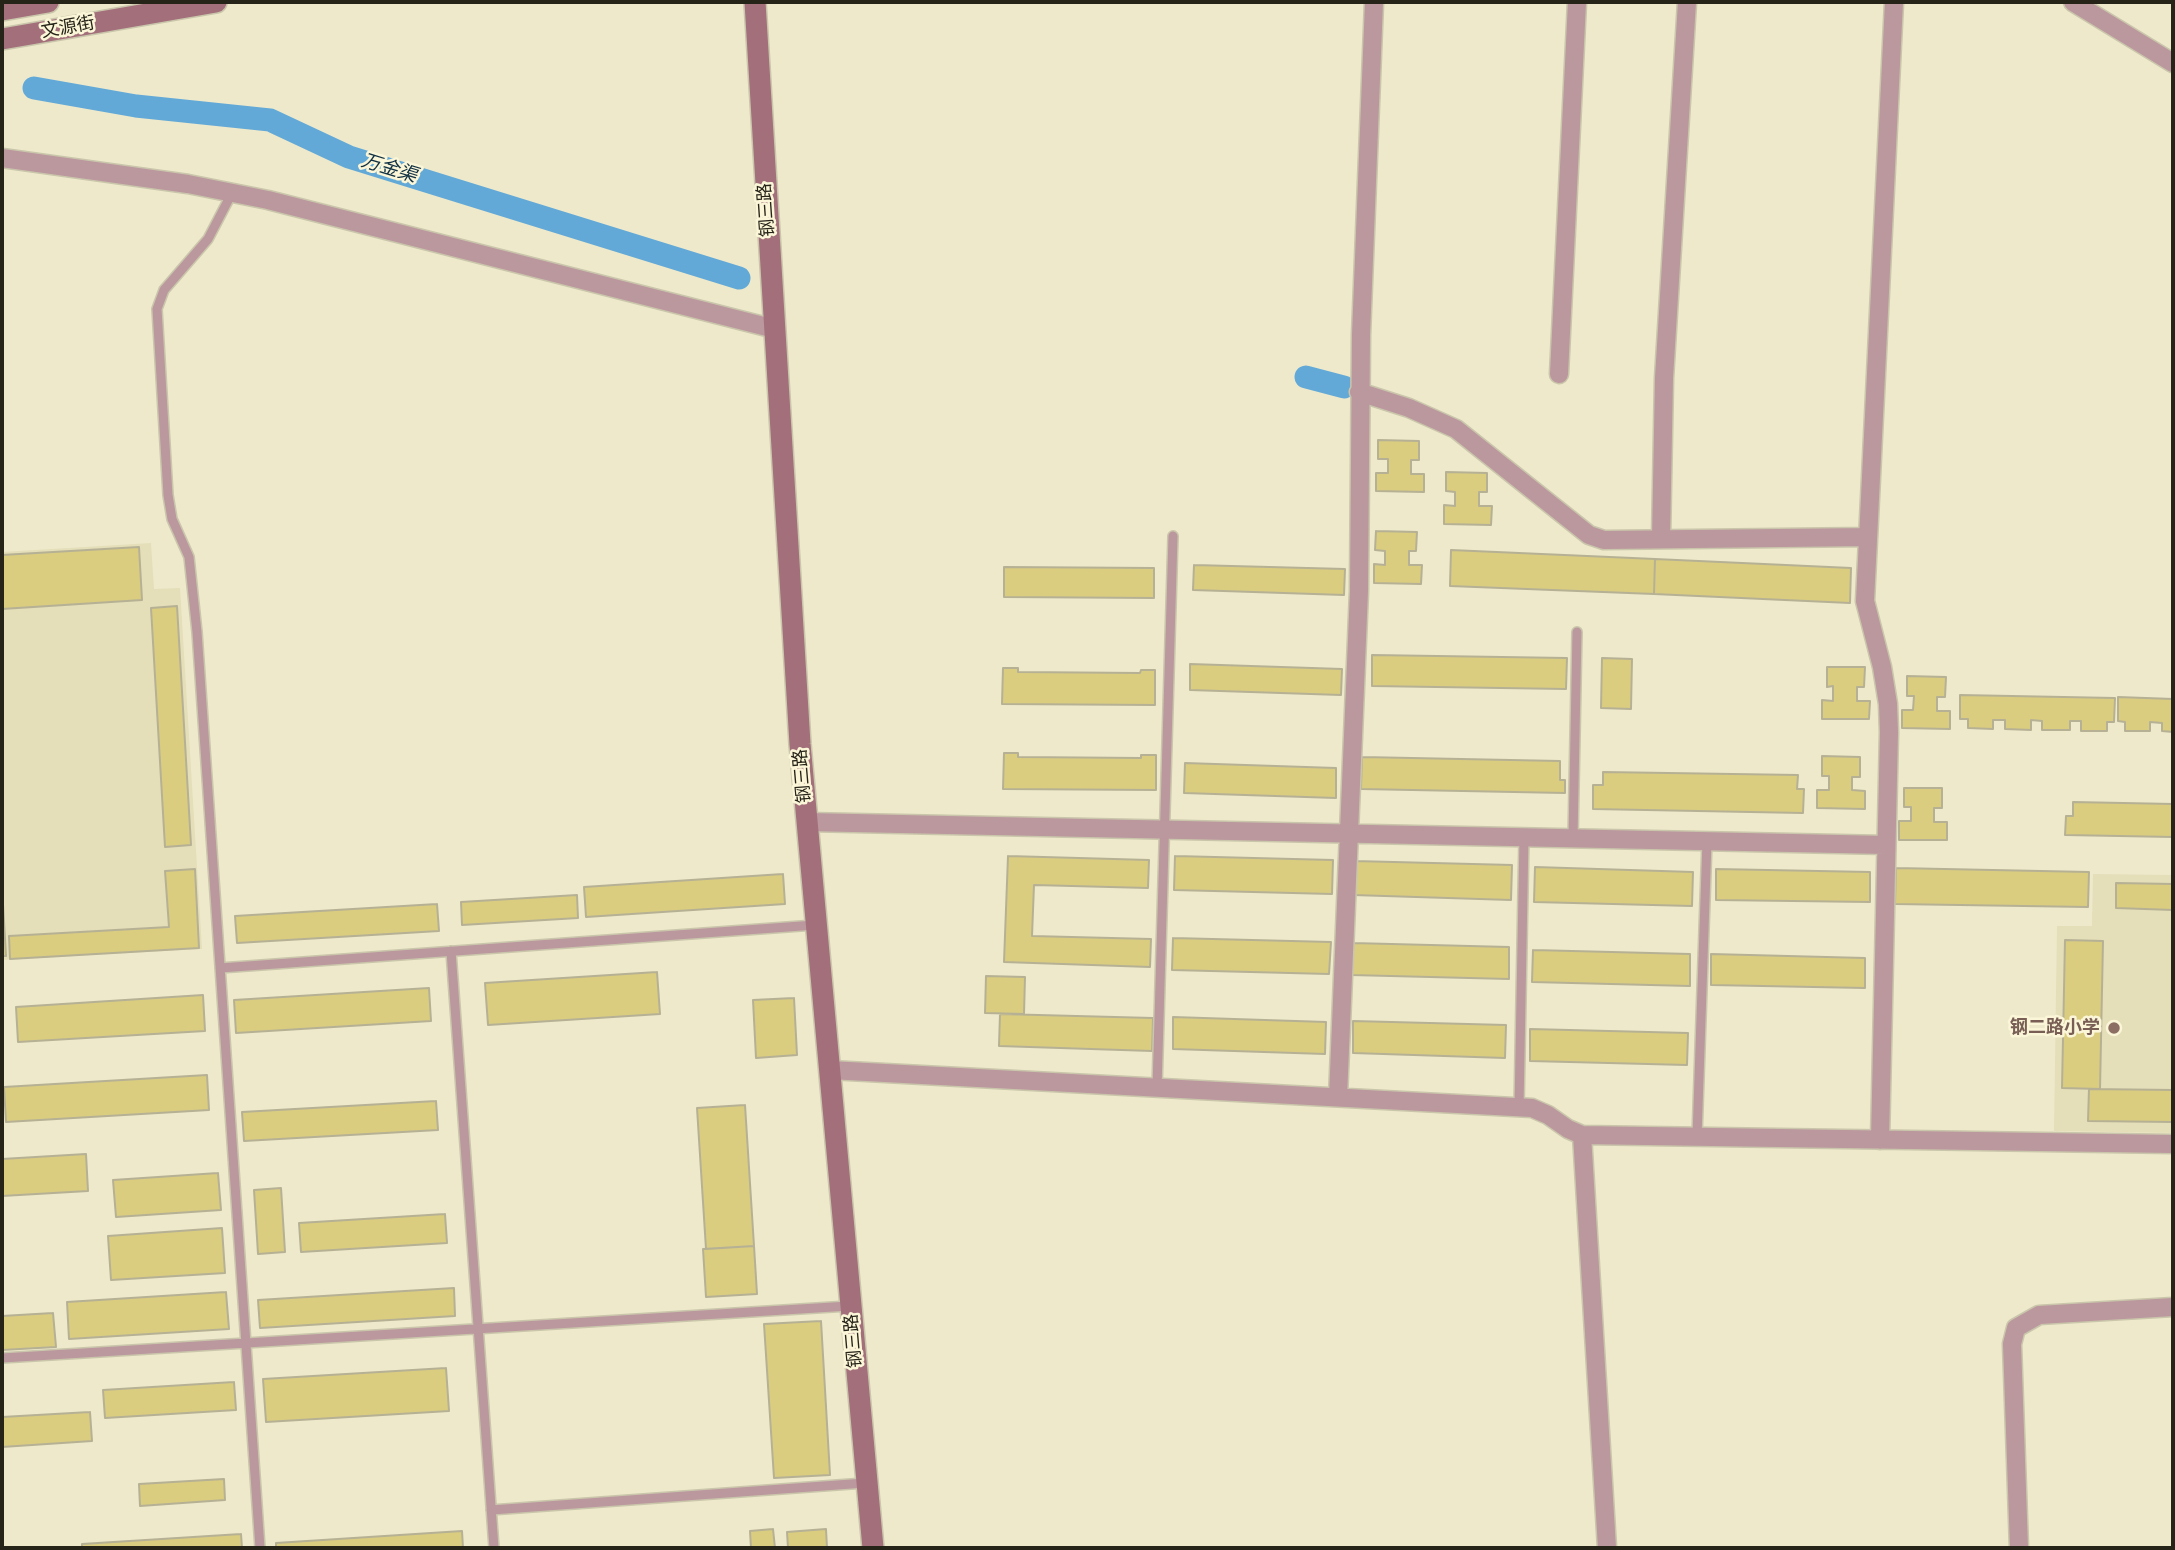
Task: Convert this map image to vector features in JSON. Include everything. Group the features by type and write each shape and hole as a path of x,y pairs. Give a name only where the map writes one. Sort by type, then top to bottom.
{"street":[{"name":"文源街","path":"2,10 48,2"},
{"name":"文源街","path":"2,39 216,2"},
{"name":"钢三路","path":"754,2 800,744 873,1548"},
{"path":"1338,1097 1359,592 1359,392 1374,2"},
{"path":"1559,374 1577,2"},
{"path":"1661,539 1664,378 1687,2"},
{"path":"1880,1140 1888,704 1882,667 1864,601 1894,2"},
{"path":"2073,2 2173,63"},
{"path":"2,158 188,184 232,193 775,329"},
{"path":"1359,392 1409,408 1456,429 1589,535 1604,540 1867,537"},
{"path":"807,822 1886,845"},
{"path":"830,1070 1532,1108 1581,1135 2173,1144"},
{"path":"1581,1135 1607,1548"},
{"path":"2019,1548 2012,1344 2016,1328 2039,1315 2173,1307"}],"lane":[{"path":"232,193 208,239 164,290 158,309 167,495 172,519 189,556 197,632 260,1548"},
{"path":"1157,1088 1173,536"},
{"path":"1573,838 1577,632"},
{"path":"1519,1107 1524,837"},
{"path":"1697,1137 1707,841"},
{"path":"220,968 817,925"},
{"path":"451,951 494,1548"},
{"path":"2,1358 851,1306"},
{"path":"491,1510 867,1483"}],"shaded area":[{"path":"151,543 154,589 180,588 202,949 2,960 2,552"},
{"name":"钢二路小学","path":"2093,874 2173,875 2173,1133 2054,1131 2057,926 2092,926"}],"building":[{"path":"1378,440 1419,441 1419,460 1411,460 1411,474 1424,474 1424,492 1376,491 1376,473 1388,473 1388,459 1378,459"},
{"path":"1446,472 1487,473 1487,492 1479,492 1479,506 1492,506 1491,525 1444,524 1444,505 1455,506 1455,492 1446,491"},
{"path":"1376,531 1417,532 1416,551 1409,551 1409,565 1422,565 1421,584 1374,583 1374,564 1385,565 1385,551 1375,550"},
{"path":"139,547 142,600 2,609 2,555"},
{"path":"1451,550 1655,559 1654,594 1450,586"},
{"path":"1655,559 1851,568 1850,603 1654,594"},
{"path":"1194,565 1345,569 1344,595 1193,590"},
{"path":"1004,567 1154,568 1154,598 1004,597"},
{"path":"177,606 191,845 165,847 151,608"},
{"path":"1372,655 1567,658 1566,689 1372,686"},
{"path":"1602,658 1632,659 1631,709 1601,708"},
{"path":"1190,664 1342,669 1341,695 1190,690"},
{"path":"1827,667 1865,667 1864,687 1857,687 1857,701 1870,701 1869,719 1822,719 1822,700 1833,701 1833,686 1827,687"},
{"path":"1003,668 1018,668 1018,672 1140,673 1141,670 1155,670 1155,705 1002,704"},
{"path":"1907,676 1946,677 1945,697 1937,697 1937,711 1950,711 1950,729 1902,728 1902,710 1913,710 1914,696 1907,696"},
{"path":"1960,695 2115,698 2114,722 2107,722 2107,731 2081,731 2081,721 2070,721 2070,730 2042,730 2042,721 2031,720 2031,730 2005,729 2005,720 1993,720 1993,729 1968,728 1968,719 1960,719"},
{"path":"2118,697 2173,699 2173,732 2162,731 2162,723 2150,722 2150,731 2125,731 2125,722 2118,721"},
{"path":"1004,753 1018,753 1018,757 1141,758 1141,755 1156,755 1156,790 1003,789"},
{"path":"1822,756 1860,757 1860,777 1852,777 1852,790 1865,791 1865,809 1817,808 1817,790 1829,790 1829,776 1822,776"},
{"path":"1362,757 1560,761 1560,780 1565,780 1565,793 1361,789"},
{"path":"1185,763 1336,768 1336,798 1184,793"},
{"path":"1603,772 1798,775 1797,789 1804,789 1803,813 1593,809 1593,785 1603,785"},
{"path":"1904,788 1942,788 1942,808 1934,808 1934,822 1947,822 1947,840 1899,840 1899,821 1911,821 1911,807 1904,807"},
{"path":"2073,802 2173,804 2173,837 2065,835 2066,816 2073,816"},
{"path":"1008,856 1149,860 1148,888 1034,885 1032,936 1151,939 1150,967 1004,962"},
{"path":"1175,856 1333,860 1332,894 1174,890"},
{"path":"1354,861 1512,865 1511,900 1353,895"},
{"path":"1535,867 1693,872 1692,906 1534,902"},
{"path":"1896,868 2089,872 2088,907 1895,904"},
{"path":"195,869 199,948 10,959 9,936 169,927 165,871"},
{"path":"1716,869 1870,872 1870,902 1716,900"},
{"path":"783,874 785,904 586,917 584,887"},
{"path":"2116,883 2173,884 2173,910 2116,908"},
{"path":"2,887 6,956 2,956"},
{"path":"577,895 578,918 462,925 461,902"},
{"path":"437,904 439,931 237,943 235,916"},
{"path":"1173,938 1331,942 1329,974 1172,970"},
{"path":"2065,940 2103,941 2100,1089 2062,1088"},
{"path":"1352,943 1509,947 1509,979 1351,975"},
{"path":"1533,950 1690,954 1690,986 1532,982"},
{"path":"1711,954 1865,958 1865,988 1711,985"},
{"path":"657,972 660,1014 488,1025 485,983"},
{"path":"986,976 1025,977 1024,1014 985,1013"},
{"path":"429,988 431,1021 236,1033 234,1000"},
{"path":"203,995 205,1031 18,1042 16,1007"},
{"path":"794,998 797,1055 756,1058 753,1000"},
{"path":"1000,1014 1153,1018 1152,1051 999,1046"},
{"path":"1173,1017 1326,1022 1325,1054 1173,1049"},
{"path":"1353,1021 1506,1025 1505,1058 1353,1053"},
{"path":"1530,1029 1688,1033 1687,1065 1530,1061"},
{"path":"207,1075 209,1110 6,1122 4,1087"},
{"path":"2089,1089 2173,1090 2173,1122 2088,1121"},
{"path":"436,1101 438,1130 244,1141 242,1112"},
{"path":"745,1105 754,1246 706,1249 697,1108"},
{"path":"86,1154 88,1191 2,1196 2,1159"},
{"path":"218,1173 221,1210 116,1217 113,1180"},
{"path":"281,1188 285,1252 258,1254 254,1190"},
{"path":"445,1214 447,1243 301,1252 299,1223"},
{"path":"222,1228 225,1273 111,1280 108,1236"},
{"path":"754,1246 757,1294 706,1297 703,1249"},
{"path":"454,1288 455,1316 260,1328 258,1300"},
{"path":"226,1292 229,1329 69,1339 67,1302"},
{"path":"53,1313 56,1347 2,1350 2,1316"},
{"path":"821,1321 830,1475 774,1478 764,1324"},
{"path":"446,1368 449,1411 266,1422 263,1379"},
{"path":"234,1382 236,1410 105,1418 103,1390"},
{"path":"90,1412 92,1441 2,1447 2,1417"},
{"path":"224,1479 225,1500 140,1506 139,1484"},
{"path":"773,1529 775,1548 751,1548 750,1531"},
{"path":"826,1529 827,1548 788,1548 787,1532"},
{"path":"462,1531 463,1548 276,1548 276,1543"},
{"path":"241,1534 242,1548 82,1548 82,1544"}],"waterway":[{"name":"万金渠","path":"34,88 136,106 270,120 349,157 739,278"},
{"name":"万金渠","path":"1306,377 1344,387"}],"place":[{"name":"钢二路小学","path":"2114,1028"}]}
